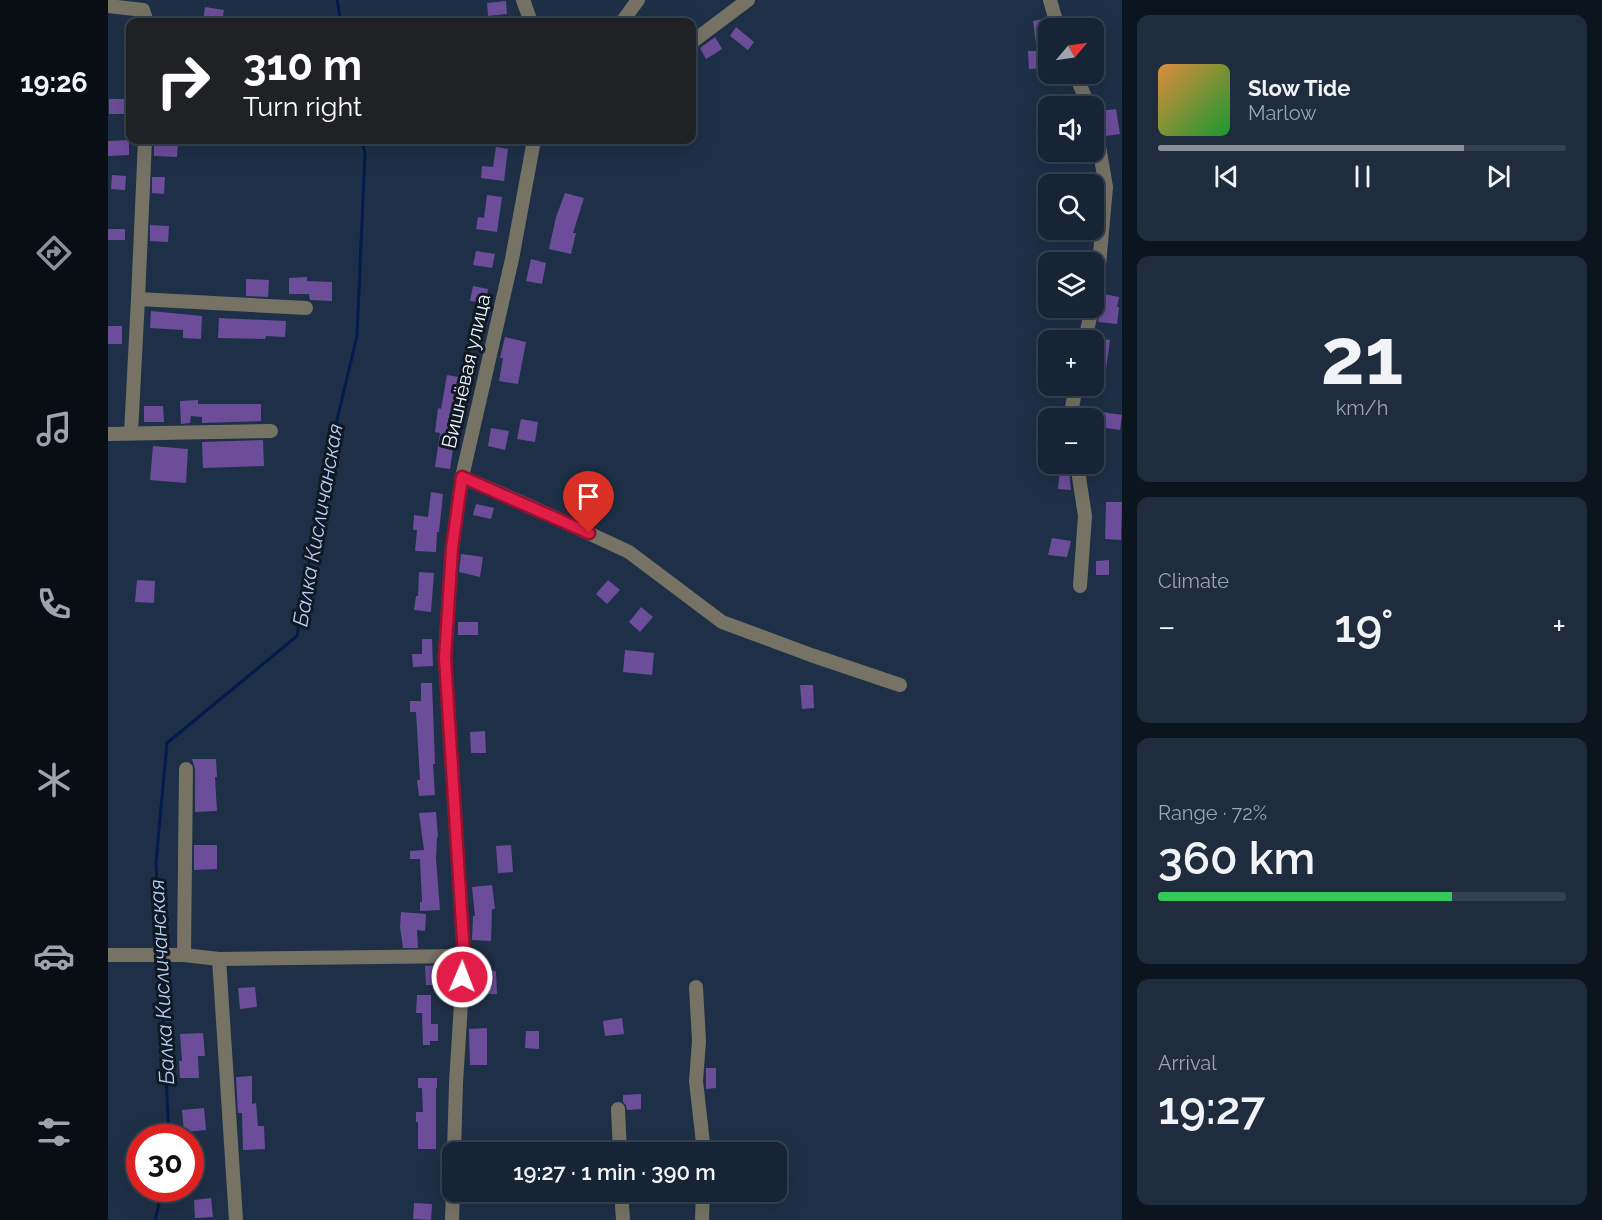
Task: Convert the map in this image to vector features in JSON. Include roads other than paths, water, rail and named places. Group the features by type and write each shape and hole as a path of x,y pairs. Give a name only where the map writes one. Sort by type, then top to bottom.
{"street":[{"path":"625,18 638,0"},
{"path":"696,39 748,0"},
{"path":"1050,0 1055,18"},
{"path":"108,6 143,10 146,18"},
{"path":"131,433 145,144"},
{"name":"Вишнёвая улица","path":"454,1142 464,956 445,658 452,548 462,477 512,259 533,144"},
{"path":"1100,252 1106,187 1102,162"},
{"path":"138,299 306,308"},
{"path":"108,434 271,431"},
{"path":"1079,474 1085,516 1080,586"},
{"path":"462,477 629,552 722,622 900,686"},
{"path":"184,955 186,769"},
{"path":"108,955 184,955 219,959 464,956"},
{"path":"219,959 236,1220"},
{"path":"696,987 699,1041 696,1081 703,1142"},
{"path":"618,1109 620,1142"},
{"path":"452,1220 453,1202"},
{"path":"622,1202 623,1220"},
{"path":"702,1220 703,1202"}],"waterway":[{"name":"Балка Кисличанская","path":"337,0 340,18"},
{"name":"Балка Кисличанская","path":"160,952 156,862 167,743 297,636 321,487 357,336 365,153 363,144"},
{"name":"Балка Кисличанская","path":"160,959 168,1124"},
{"name":"Балка Кисличанская","path":"155,1220 160,1202"}]}
